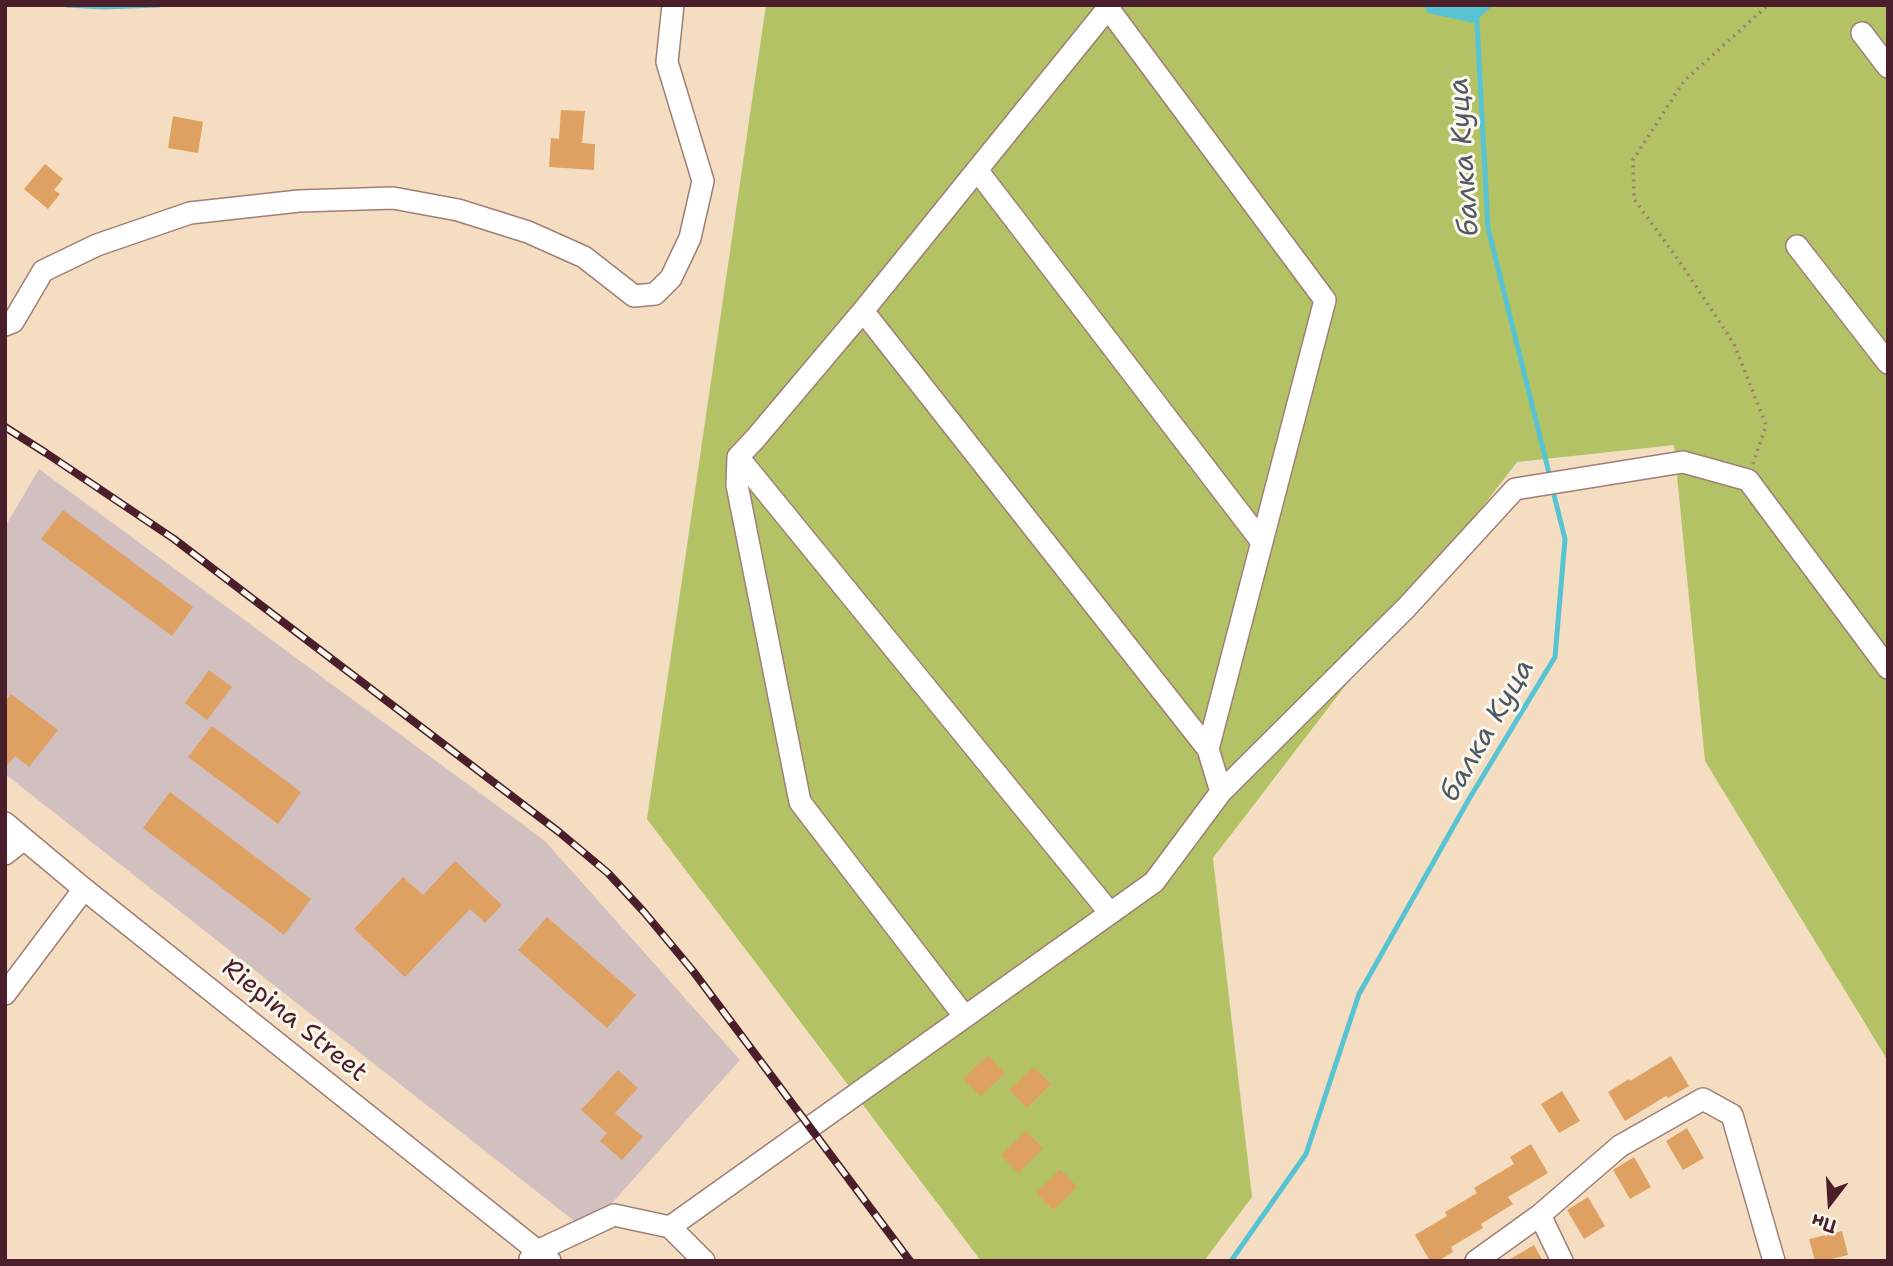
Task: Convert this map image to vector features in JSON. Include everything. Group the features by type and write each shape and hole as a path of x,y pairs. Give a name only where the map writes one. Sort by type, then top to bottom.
{"street":[{"path":"5,325 13,322 43,271 97,245 190,213 299,201 393,198 458,210 528,232 584,257 634,296 655,294 671,278 691,238 703,181 667,62 673,5"},
{"path":"965,1017 800,802 737,485 738,457 863,311 1108,8 1325,300 1208,749"},
{"path":"1863,33 1888,67"},
{"path":"977,170 1262,542"},
{"path":"1797,246 1888,363"},
{"path":"863,311 1208,749 1221,792"},
{"path":"738,457 1110,913"},
{"path":"670,1227 1154,882 1221,792 1406,608 1515,489 1683,461 1748,480 1880,641 1888,668"},
{"name":"Riepina Street","path":"5,823 539,1257"},
{"path":"5,854 24,839"},
{"path":"5,995 83,889"},
{"path":"1476,1261 1540,1215 1620,1146 1703,1099 1732,1115 1774,1261"},
{"path":"539,1257 614,1215 670,1227 704,1261"},
{"path":"1540,1215 1562,1261"}],"path":[{"path":"1748,480 1766,425 1734,344 1634,199 1633,160 1684,80 1768,5"}],"shaded area":[{"path":"39,469 545,841 740,1060 587,1231 5,774 5,527"}],"green space":[{"path":"766,5 1888,5 1888,1061 1705,761 1674,445 1517,462 1213,858 1252,1197 1204,1261 981,1261 647,819"}],"water":[{"path":"1423,5 1493,5 1474,23 1428,13"}],"building":[{"path":"561,110 585,111 582,143 595,144 594,170 549,167 551,138 559,139"},
{"path":"173,116 203,122 198,153 168,148"},
{"path":"45,164 63,179 54,190 60,194 48,209 24,189"},
{"path":"63,510 193,607 172,636 41,539"},
{"path":"209,670 232,687 207,720 185,703"},
{"path":"11,694 58,730 29,767 15,756 5,768 5,702"},
{"path":"212,726 301,792 278,824 188,757"},
{"path":"170,792 311,899 284,935 143,828"},
{"path":"455,861 502,905 485,923 470,909 405,977 354,929 403,877 423,895"},
{"path":"547,917 636,995 607,1028 518,950"},
{"path":"988,1055 1005,1073 981,1096 963,1079"},
{"path":"1671,1056 1689,1086 1668,1098 1666,1096 1625,1121 1608,1092"},
{"path":"1034,1067 1051,1084 1027,1108 1009,1090"},
{"path":"618,1070 638,1088 615,1113 643,1137 622,1160 600,1141 607,1133 581,1110"},
{"path":"1562,1091 1580,1121 1559,1133 1541,1104"},
{"path":"1687,1128 1704,1158 1683,1170 1666,1141"},
{"path":"1026,1131 1043,1149 1018,1173 1001,1155"},
{"path":"1531,1144 1548,1173 1508,1197 1513,1204 1481,1224 1483,1228 1451,1247 1453,1252 1438,1261 1430,1261 1415,1235 1447,1216 1445,1212 1477,1193 1474,1188 1514,1164 1510,1157"},
{"path":"1634,1157 1651,1187 1630,1199 1613,1170"},
{"path":"1060,1169 1077,1187 1053,1210 1036,1193"},
{"path":"1588,1197 1605,1226 1584,1239 1567,1210"},
{"path":"1842,1231 1848,1255 1815,1261 1809,1239"},
{"path":"1534,1245 1543,1261 1507,1261"}],"waterway":[{"path":"67,5 158,5"},
{"name":"балка Куца","path":"1476,5 1488,228 1550,477"},
{"name":"балка Куца","path":"1231,1261 1306,1154 1359,994 1469,799 1555,657 1565,539 1552,487"}],"railway":[{"path":"5,427 174,539 559,832 608,873 693,971 910,1261"}]}
